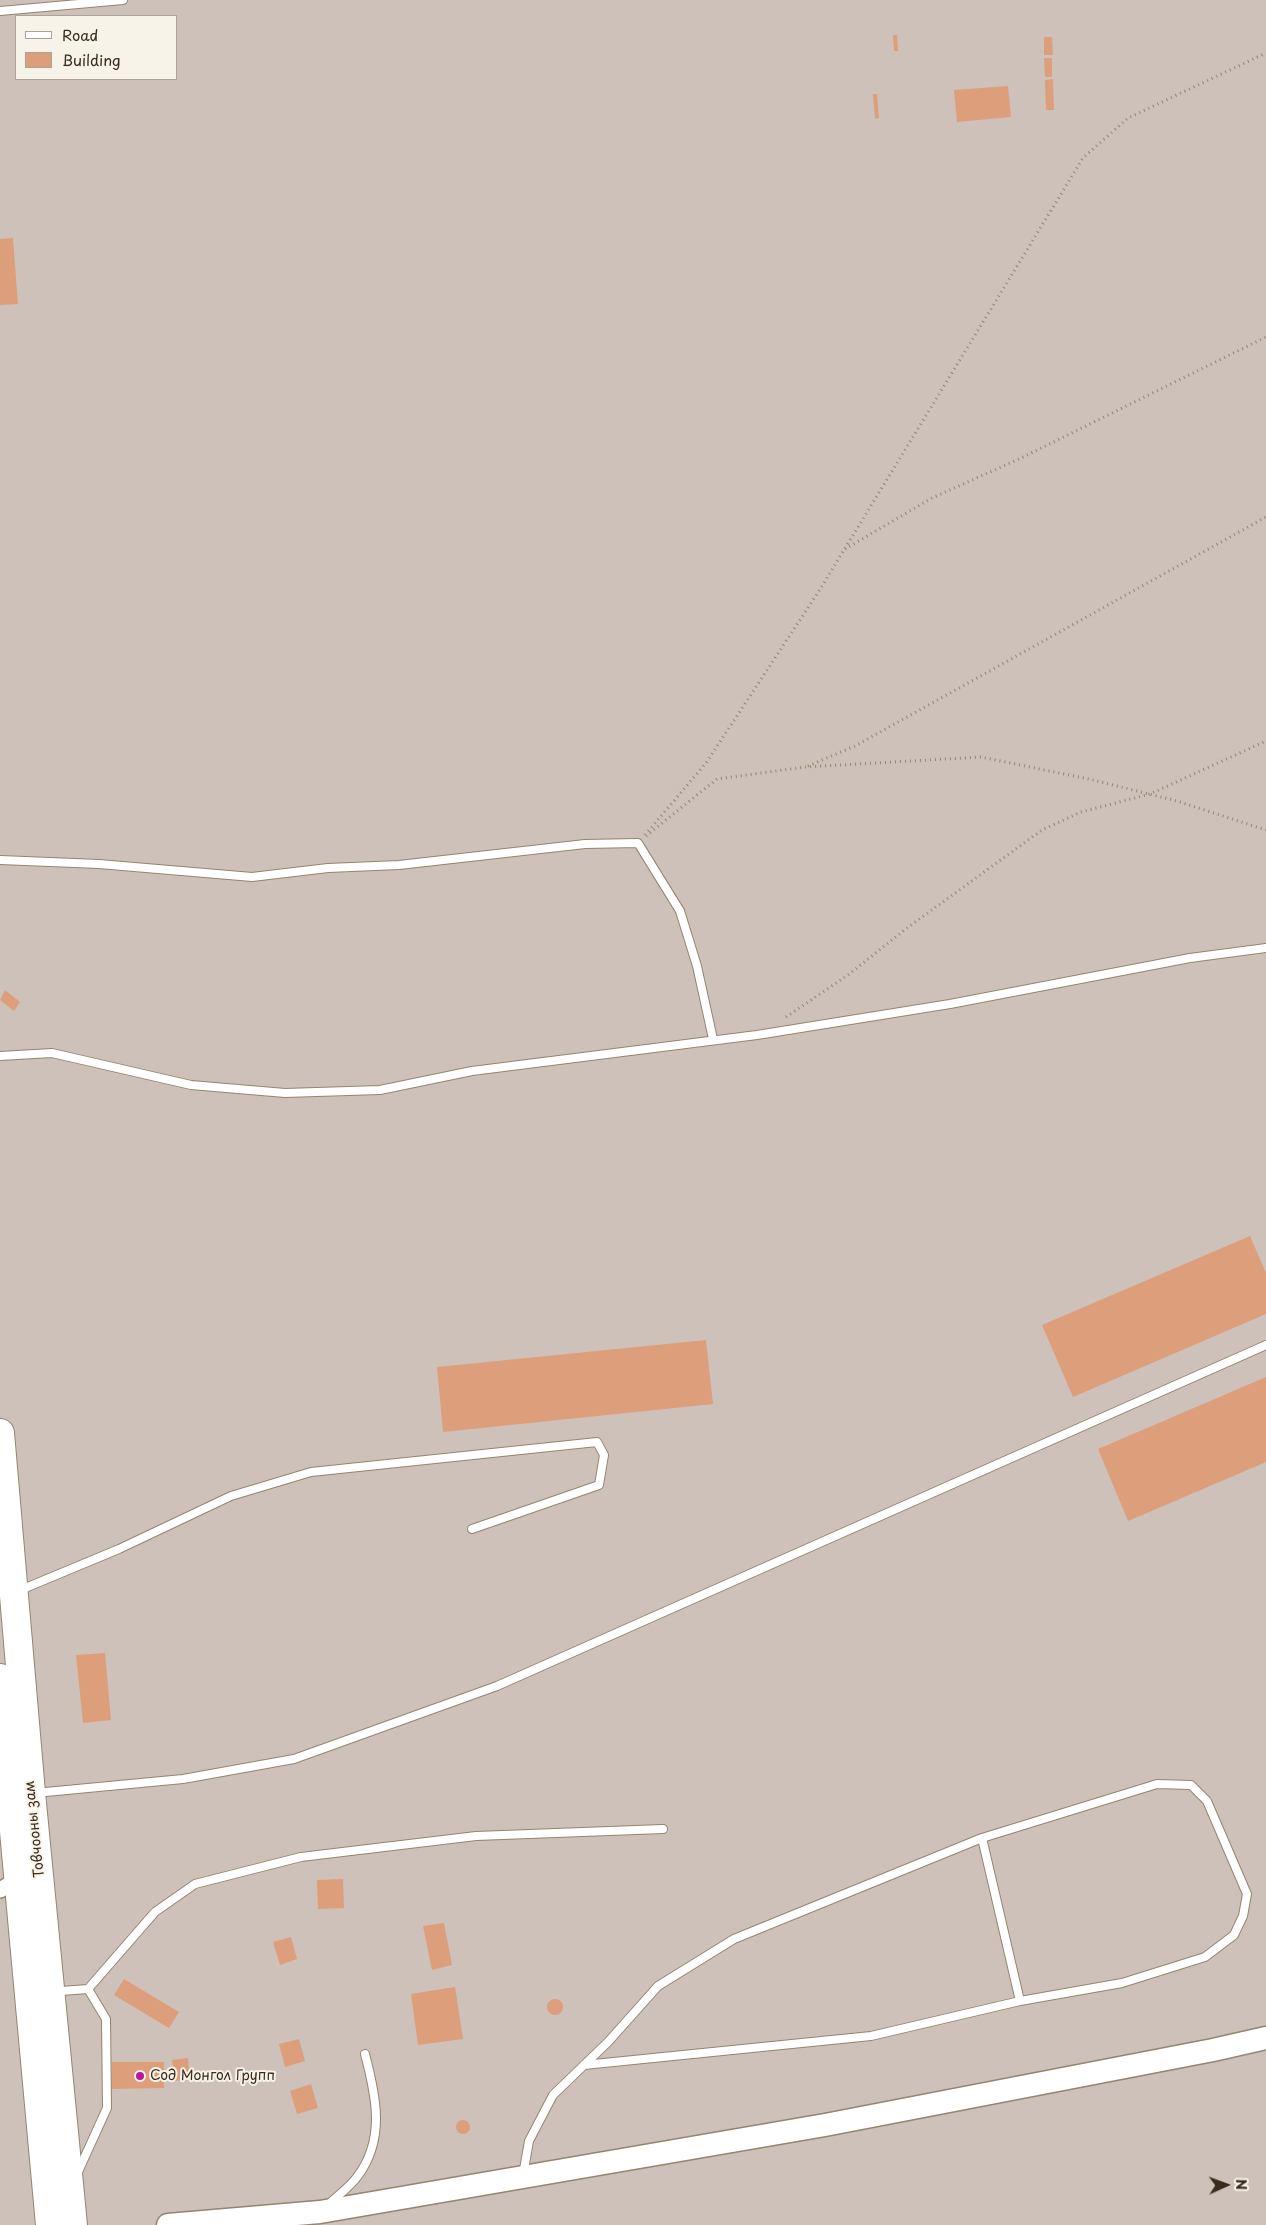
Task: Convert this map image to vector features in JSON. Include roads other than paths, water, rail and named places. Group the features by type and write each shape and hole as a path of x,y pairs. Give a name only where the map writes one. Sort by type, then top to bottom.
{"highway":[{"name":"Товчооны зам","path":"0,1433 14,1593 13,1790 9,1884 50,2225"},
{"name":"Товчооны зам","path":"0,1678 13,1790 50,1981 73,2225"}],"main road":[{"path":"168,2225 320,2212 825,2125 1213,2050 1266,2038"}],"lane":[{"path":"0,11 123,0"},
{"path":"0,860 99,864 252,877 328,868 399,865 585,844 638,843 680,910 697,966 713,1039"},
{"path":"0,1056 52,1053 191,1085 285,1093 380,1090 472,1071 571,1060 713,1039 758,1035 950,1004 1190,958 1266,948"},
{"path":"13,1790 183,1779 294,1759 488,1690 1266,1345"},
{"path":"14,1593 119,1549 231,1496 311,1472 597,1442 604,1455 599,1485 472,1529"},
{"path":"523,2177 529,2142 553,2095 584,2065 658,1986 734,1939 982,1838 1157,1784 1191,1785 1207,1801 1247,1894 1243,1916 1234,1935 1205,1957 1122,1983 1020,2001 872,2036 584,2065"},
{"path":"50,1981 61,1991 88,1989 155,1912 195,1884 301,1857 476,1836 663,1829"},
{"path":"982,1838 1020,2001"},
{"path":"70,2190 107,2108 106,2020 88,1989"},
{"path":"320,2212 357,2177 375,2134 378,2116 375,2092 365,2054"}],"place":[{"name":"Сод Монгол Групп","path":"140,2076"}]}
